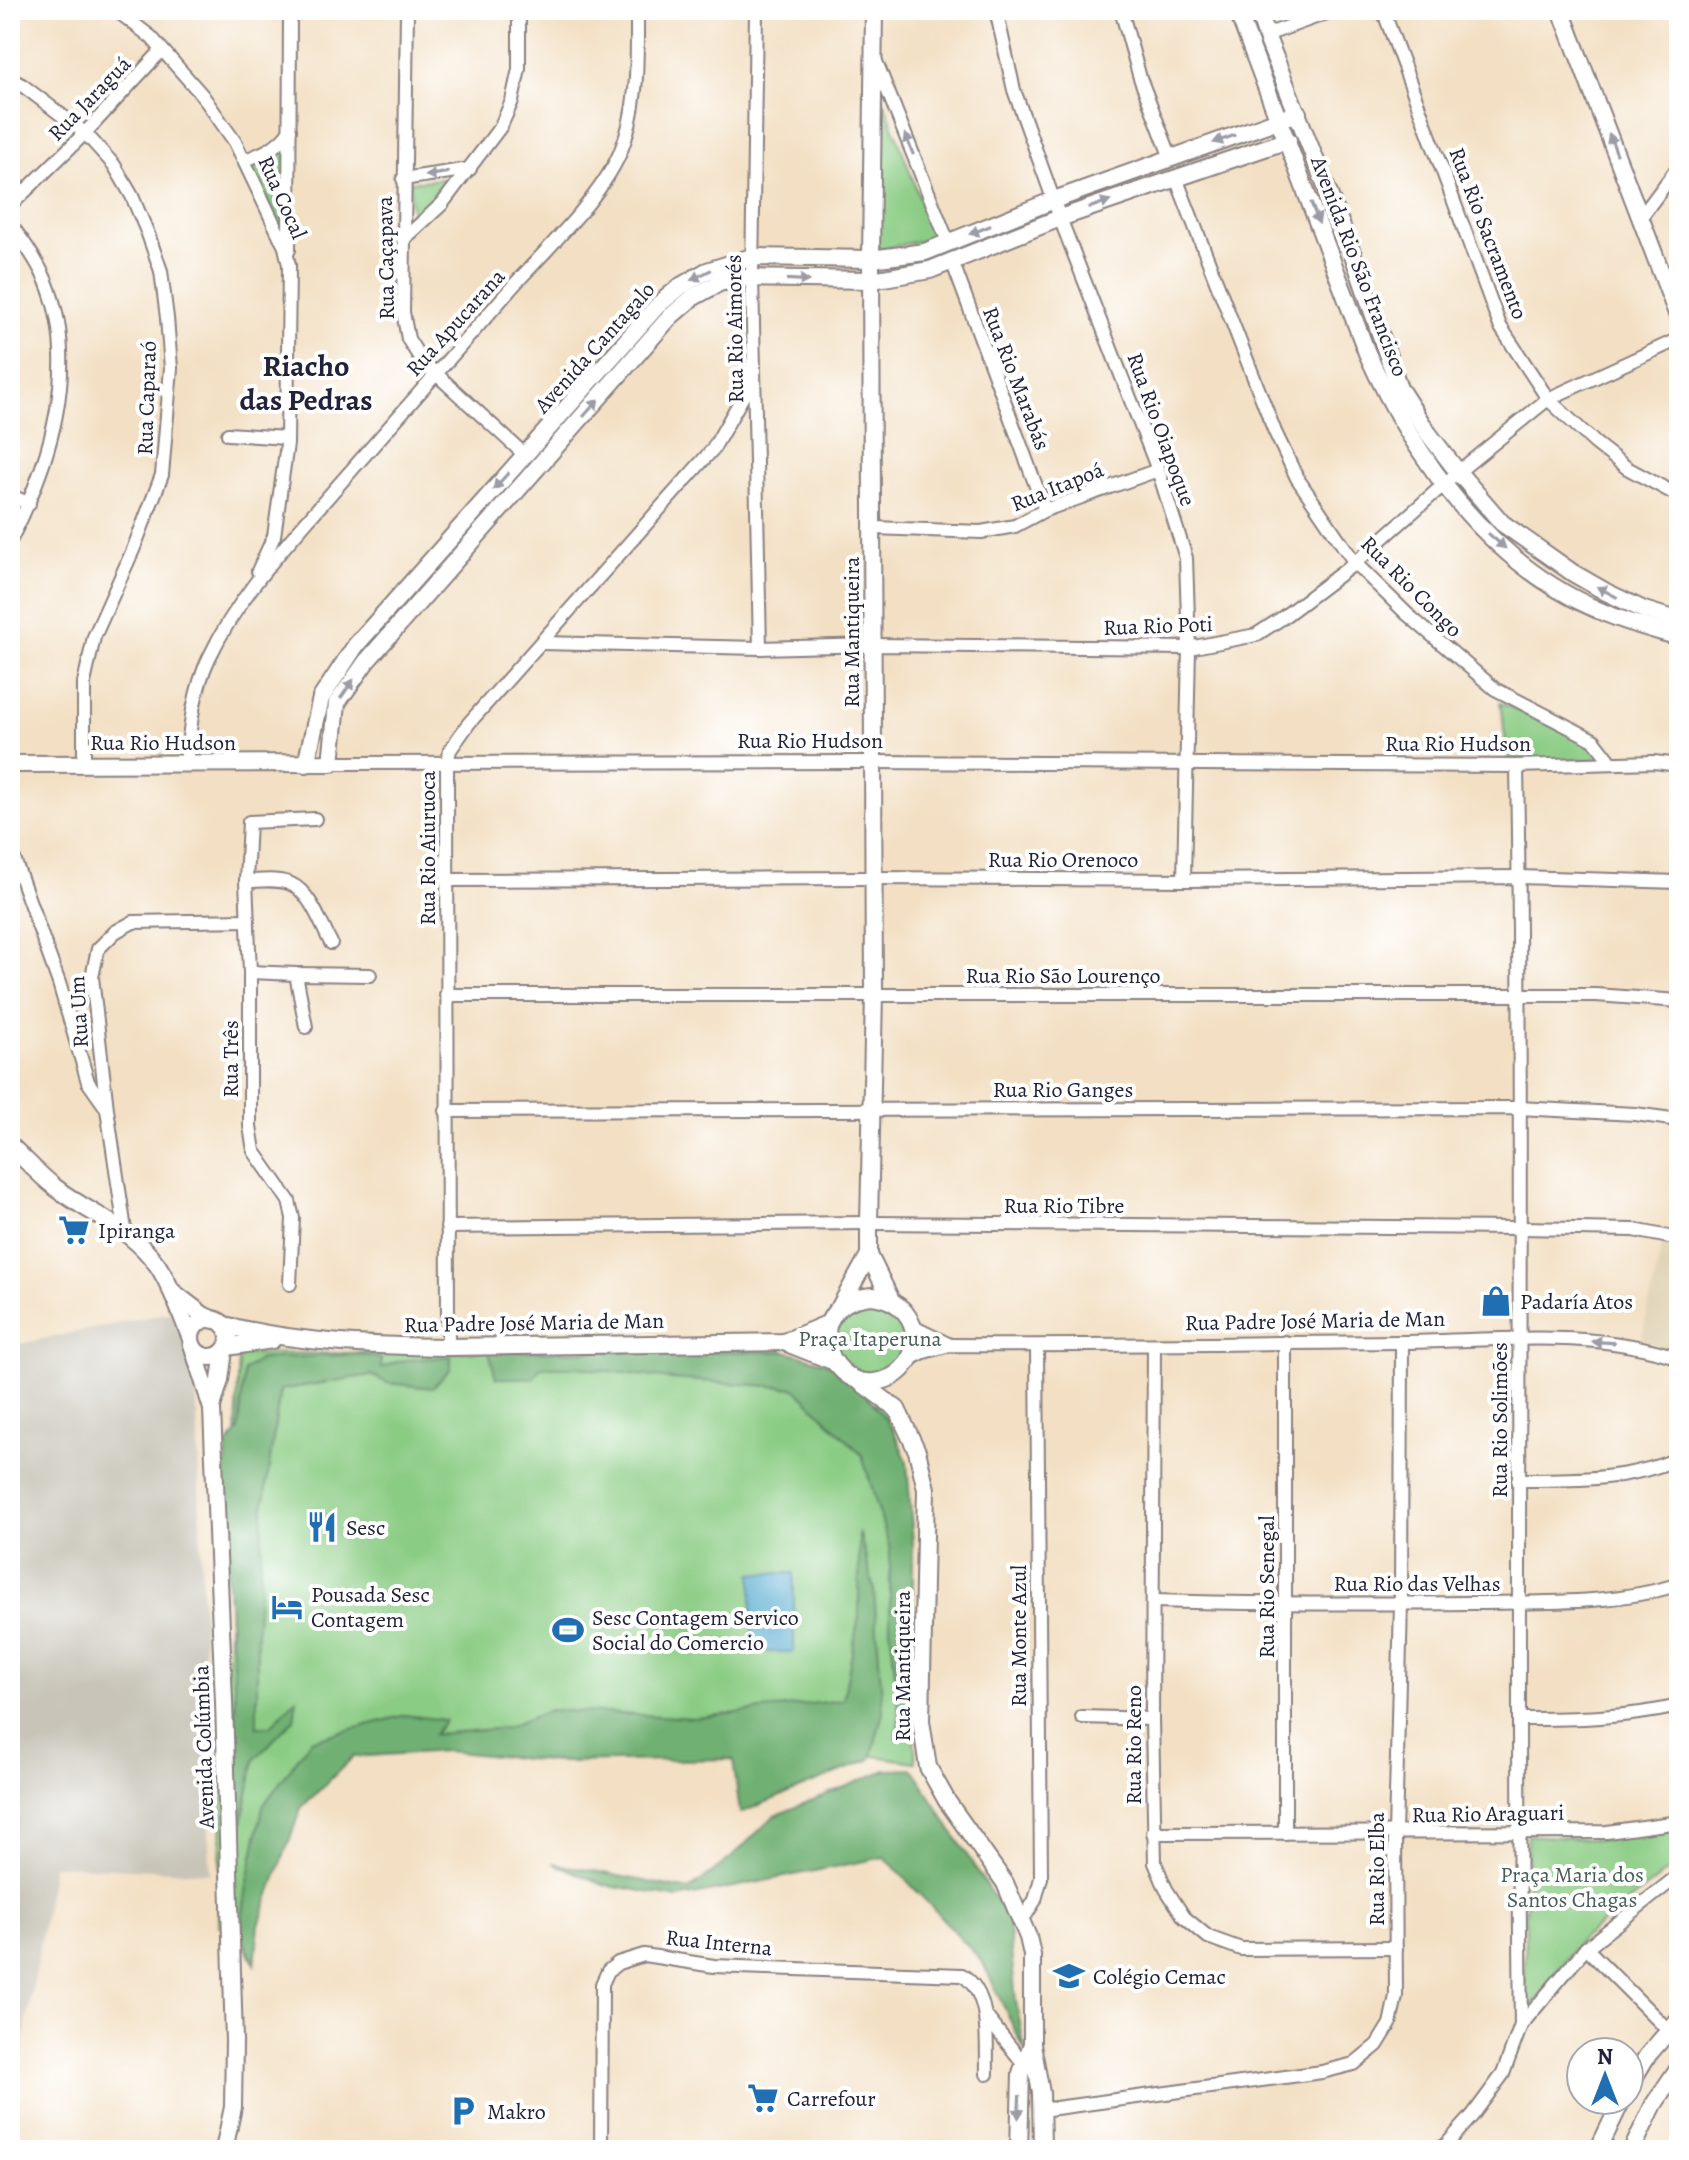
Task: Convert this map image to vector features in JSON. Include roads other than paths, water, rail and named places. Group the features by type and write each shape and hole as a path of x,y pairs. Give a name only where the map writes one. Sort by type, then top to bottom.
{"street":[{"name":"Rua Cocal","path":"116,10 151,37 202,95 245,160 285,247 289,265 287,438 274,536 250,587"},
{"path":"289,265 290,10"},
{"name":"Rua Caçapava","path":"407,10 403,312 408,339 413,350 435,374 525,455"},
{"path":"403,240 442,204 501,126 512,101 519,69 519,10"},
{"name":"Rua Apucarana","path":"186,764 192,711 209,657 250,587 587,204 619,154 632,110 638,74 637,10"},
{"name":"Rua Rio Aimorés","path":"756,10 752,277 760,648"},
{"name":"Rua Mantiqueira","path":"874,10 871,259 874,994 869,1255 891,1300"},
{"name":"Rua Rio Oiapoque","path":"996,10 1014,90 1158,470 1186,558 1189,648 1184,880"},
{"path":"1121,10 1140,78 1171,158"},
{"name":"Avenida Rio São Francisco","path":"1237,10 1367,353 1388,400 1442,485 1488,534 1560,590 1596,610 1679,637"},
{"name":"Avenida Rio São Francisco","path":"1258,10 1353,255 1399,388 1428,433 1502,523 1573,573 1644,610 1679,621"},
{"path":"1266,35 1335,10"},
{"name":"Rua Rio Sacramento","path":"1383,10 1500,326 1548,399 1627,468 1679,496"},
{"path":"1561,10 1679,319"},
{"name":"Rua Jaraguá","path":"10,206 85,133 162,50"},
{"path":"874,57 948,242"},
{"name":"Rua Caparaó","path":"10,79 85,133 114,165 132,196 161,271 171,368 162,475 94,637 84,683 84,764"},
{"name":"Avenida Cantagalo","path":"306,764 321,698 356,645 658,305 681,286 707,271 752,257 871,259 925,252 1054,200 1298,113"},
{"path":"245,160 267,152 283,141 290,130"},
{"name":"Avenida Cantagalo","path":"331,763 337,703 391,631 670,317 692,298 719,283 752,277 827,281 907,276 1060,218 1288,140"},
{"path":"403,179 470,169"},
{"path":"1641,217 1677,173"},
{"name":"Rua Rio Congo","path":"1176,178 1275,432 1297,478 1355,563 1407,614 1495,689 1594,740 1611,762"},
{"path":"10,224 32,253 46,281 56,312 60,350 55,428 29,504 10,541"},
{"path":"1334,262 1353,255"},
{"name":"Rua Rio Marabás","path":"952,261 1045,510"},
{"name":"Rua Rio Poti","path":"541,643 760,648 872,645 1189,648 1256,635 1355,563 1442,485 1548,399 1679,339"},
{"name":"Rua Rio Aiuruoca","path":"448,1347 446,995 447,763 450,750 469,723 713,449 746,391 753,362"},
{"path":"228,434 287,438"},
{"name":"Rua Itapoá","path":"874,528 981,532 1015,526 1045,510 1158,470"},
{"path":"10,495 29,504"},
{"name":"Rua Rio Hudson","path":"10,764 873,762 1517,766 1611,762"},
{"path":"1611,762 1679,765"},
{"name":"Rua Rio Solimões","path":"1517,766 1521,2025"},
{"name":"Rua Três","path":"290,1284 293,1218 289,1201 254,1151 250,1126 250,972 246,881 249,822 315,819"},
{"path":"10,848 59,983 88,1082 107,1109"},
{"name":"Rua Rio Orenoco","path":"447,880 1519,877 1679,882"},
{"path":"246,881 291,884 303,893 331,943"},
{"name":"Rua Um","path":"125,1230 92,977 98,949 115,932 133,922 248,920"},
{"path":"250,972 370,975"},
{"path":"296,974 306,1027"},
{"name":"Rua Rio São Lourenço","path":"446,995 1596,995 1679,1001"},
{"name":"Rua Rio Ganges","path":"446,1111 1518,1108 1635,1114 1679,1120"},
{"path":"10,1145 55,1187 125,1230 157,1265 172,1291 192,1342 205,1356 219,1355 226,1349"},
{"name":"Rua Rio Tibre","path":"447,1227 869,1223 1520,1228 1634,1230 1679,1239"},
{"name":"Rua Mantiqueira","path":"841,1305 869,1255"},
{"name":"Rua Padre José Maria de Man","path":"172,1291 203,1315 219,1322 285,1337 398,1346 784,1342 827,1324"},
{"path":"861,1297 891,1300 910,1318 914,1350 902,1367 875,1382 859,1381 835,1362 827,1342 827,1324 841,1305 861,1297"},
{"path":"192,1342 198,1324 219,1322 229,1333 212,1409"},
{"name":"Rua Padre José Maria de Man","path":"913,1327 950,1345"},
{"name":"Rua Padre José Maria de Man","path":"226,1349 285,1337"},
{"name":"Rua Padre José Maria de Man","path":"902,1367 924,1352 950,1345 1519,1340 1617,1344 1659,1351 1679,1358"},
{"name":"Avenida Colúmbia","path":"192,1342 212,1409 224,1702 234,2041 233,2107 224,2150"},
{"name":"Rua Padre José Maria de Man","path":"784,1342 835,1362"},
{"name":"Rua Rio Senegal","path":"1285,1342 1285,1833"},
{"name":"Rua Rio Elba","path":"1041,2110 1308,2074 1354,2064 1377,2045 1390,2024 1396,1996 1395,1834 1401,1604 1402,1342"},
{"name":"Rua Rio Reno","path":"1154,1345 1152,1719 1155,1863 1166,1889 1184,1917 1208,1937 1241,1949 1396,1948"},
{"name":"Rua Monte Azul","path":"1022,1921 1035,1900 1041,1878 1037,1346"},
{"name":"Rua Mantiqueira","path":"897,1409 902,1367"},
{"name":"Rua Mantiqueira","path":"859,1381 897,1409 917,1451 926,1489 921,1721 925,1755 947,1801 1005,1883 1022,1921 1032,1955 1032,2044 1039,2074 1042,2150"},
{"path":"1518,1480 1613,1476 1660,1467 1679,1458"},
{"name":"Rua Rio das Velhas","path":"1153,1601 1519,1603 1617,1597 1679,1584"},
{"path":"1520,1719 1590,1719 1679,1706"},
{"path":"1082,1717 1152,1719"},
{"name":"Rua Rio Araguari","path":"1153,1833 1607,1832 1679,1822"},
{"path":"1437,2150 1446,2145 1472,2116 1503,2074 1521,2025 1586,1948 1679,1875"},
{"path":"1586,1948 1673,2025 1645,2059"},
{"name":"Rua Interna","path":"601,2150 602,1984 608,1971 629,1958 654,1956 714,1966 962,1975 975,1985 985,2015 987,2074"},
{"name":"Rua Interna","path":"985,2015 1024,2064"},
{"name":"Rua Mantiqueira","path":"1019,2150 1020,2082 1032,2044"},
{"path":"1024,2064 1039,2074"},
{"path":"1632,2150 1654,2104 1679,2067"},
{"path":"1598,2150 1614,2116"}],"water":[{"path":"752,1573 794,1573 794,1652 752,1652"}],"place":[{"name":"Ipiranga","path":"74,1230"},
{"name":"Padaría Atos","path":"1496,1301"},
{"name":"Sesc","path":"322,1527"},
{"name":"Pousada Sesc Contagem","path":"287,1607"},
{"name":"Sesc Contagem Servico Social do Comercio","path":"568,1630"},
{"name":"Colégio Cemac","path":"1069,1976"},
{"name":"Carrefour","path":"763,2098"},
{"name":"Makro","path":"463,2111"}],"district":[{"name":"Riacho das Pedras","path":"306,383"}],"park label":[{"name":"Praça Itaperuna","path":"870,1338"},
{"name":"Praça Maria dos Santos Chagas","path":"1572,1886"}]}
